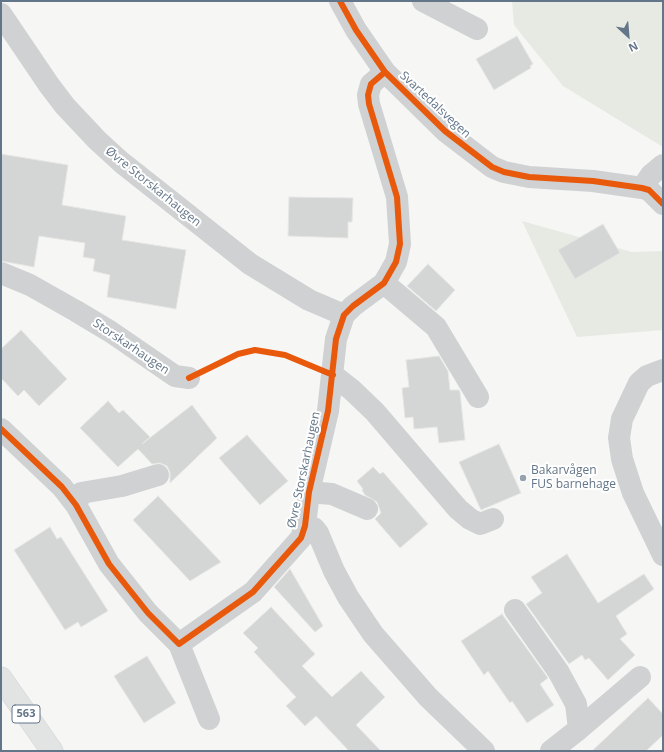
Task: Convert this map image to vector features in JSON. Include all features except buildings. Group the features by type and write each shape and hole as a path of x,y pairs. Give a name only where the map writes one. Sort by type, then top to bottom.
{"main road":[{"name":"563","path":"1,678 52,751"}],"street":[{"path":"423,1 477,29"},
{"name":"Svartedalsvegen","path":"345,3 356,30 385,72 445,131 469,151 504,172 529,177 593,181 642,188 649,190 663,204"},
{"name":"Øvre Storskarhaugen","path":"1,14 65,106 97,140 121,162 250,264 309,300 344,315"},
{"name":"Øvre Storskarhaugen","path":"180,644 253,592 301,538 305,526 309,492 328,411 336,339 344,315 353,306 384,283 396,262 400,244 400,221 397,197 369,104 368,95 371,84 385,72"},
{"path":"642,188 651,175 663,165"},
{"name":"Storskarhaugen","path":"1,273 30,285 76,311 111,332 175,376 189,378"},
{"path":"384,283 436,326 478,397"},
{"path":"663,370 647,376 639,383 622,419 618,438 622,459 633,493 663,555"},
{"path":"333,375 352,390 375,412 458,509 470,519 480,524 493,519"},
{"path":"1,429 62,487 76,505 109,564 148,613 180,644 209,719"},
{"path":"76,505 81,493 122,486 158,475"},
{"name":"Øvre Storskarhaugen","path":"309,492 332,494 367,509"},
{"name":"Øvre Storskarhaugen","path":"305,526 314,528 318,533 334,571 348,597 373,634 428,697 484,751"},
{"path":"515,610 558,671 576,704 579,730"},
{"path":"551,751 579,730 640,677"}],"shaded area":[{"path":"512,1 663,1 663,147 563,86 514,25"},
{"path":"522,221 632,252 663,251 663,330 577,337"}],"cycle path":[{"path":"340,1 356,30 385,72 445,131 492,167 504,172 529,177 593,181 642,188 649,190 663,204"},
{"path":"1,429 62,487 76,505 109,564 148,613 179,644 253,592 301,538 305,526 309,492 328,411 336,339 344,315 353,306 384,283 396,262 400,244 397,197 369,104 368,95 371,84 385,72"},
{"path":"189,378 238,354 255,350 285,355 333,375"}],"place":[{"name":"Bakarvågen FUS barnehage","path":"523,478"}]}
